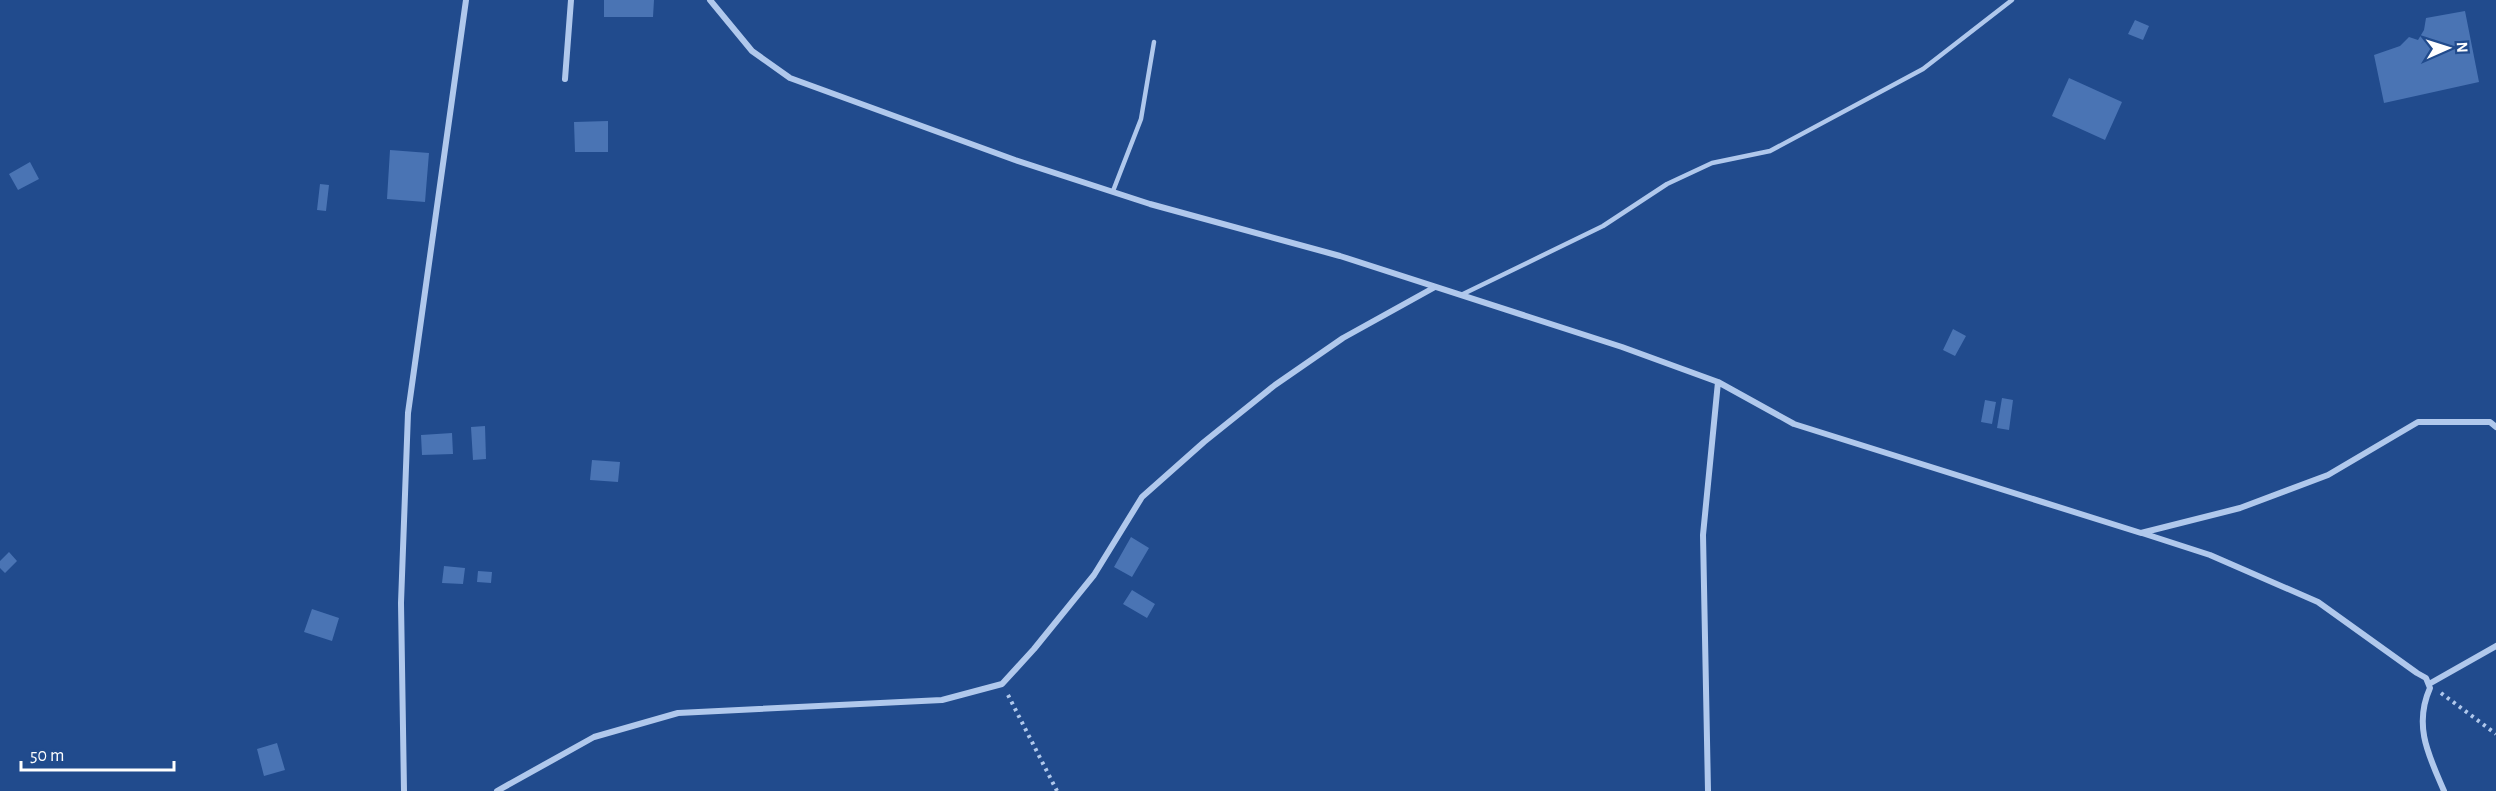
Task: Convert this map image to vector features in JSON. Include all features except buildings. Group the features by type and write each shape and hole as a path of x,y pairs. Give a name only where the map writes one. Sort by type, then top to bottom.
{"street":[{"path":"404,791 401,603 408,413 466,0"},
{"path":"566,79 571,0"},
{"path":"710,0 752,51 790,78 1015,160 1113,191 1340,256 1622,347 1718,382 1794,424 2210,555 2318,602 2417,674 2426,678 2430,688 2425,700 2422,731 2444,791"},
{"path":"497,791 594,737 678,713 942,700 1002,684 1034,649 1094,575 1142,497 1204,442 1275,385 1343,338 1435,287"},
{"path":"1708,791 1703,535 1718,382"},
{"path":"2141,533 2240,508 2328,476 2418,422 2490,422 2496,427"},
{"path":"2429,684 2496,646"}],"lane":[{"path":"1461,295 1603,226 1667,184 1712,163 1770,151 1923,69 2013,0"},
{"path":"1113,191 1141,119 1155,42"}],"path":[{"path":"1002,684 1057,791"},
{"path":"2429,684 2496,734"}]}
